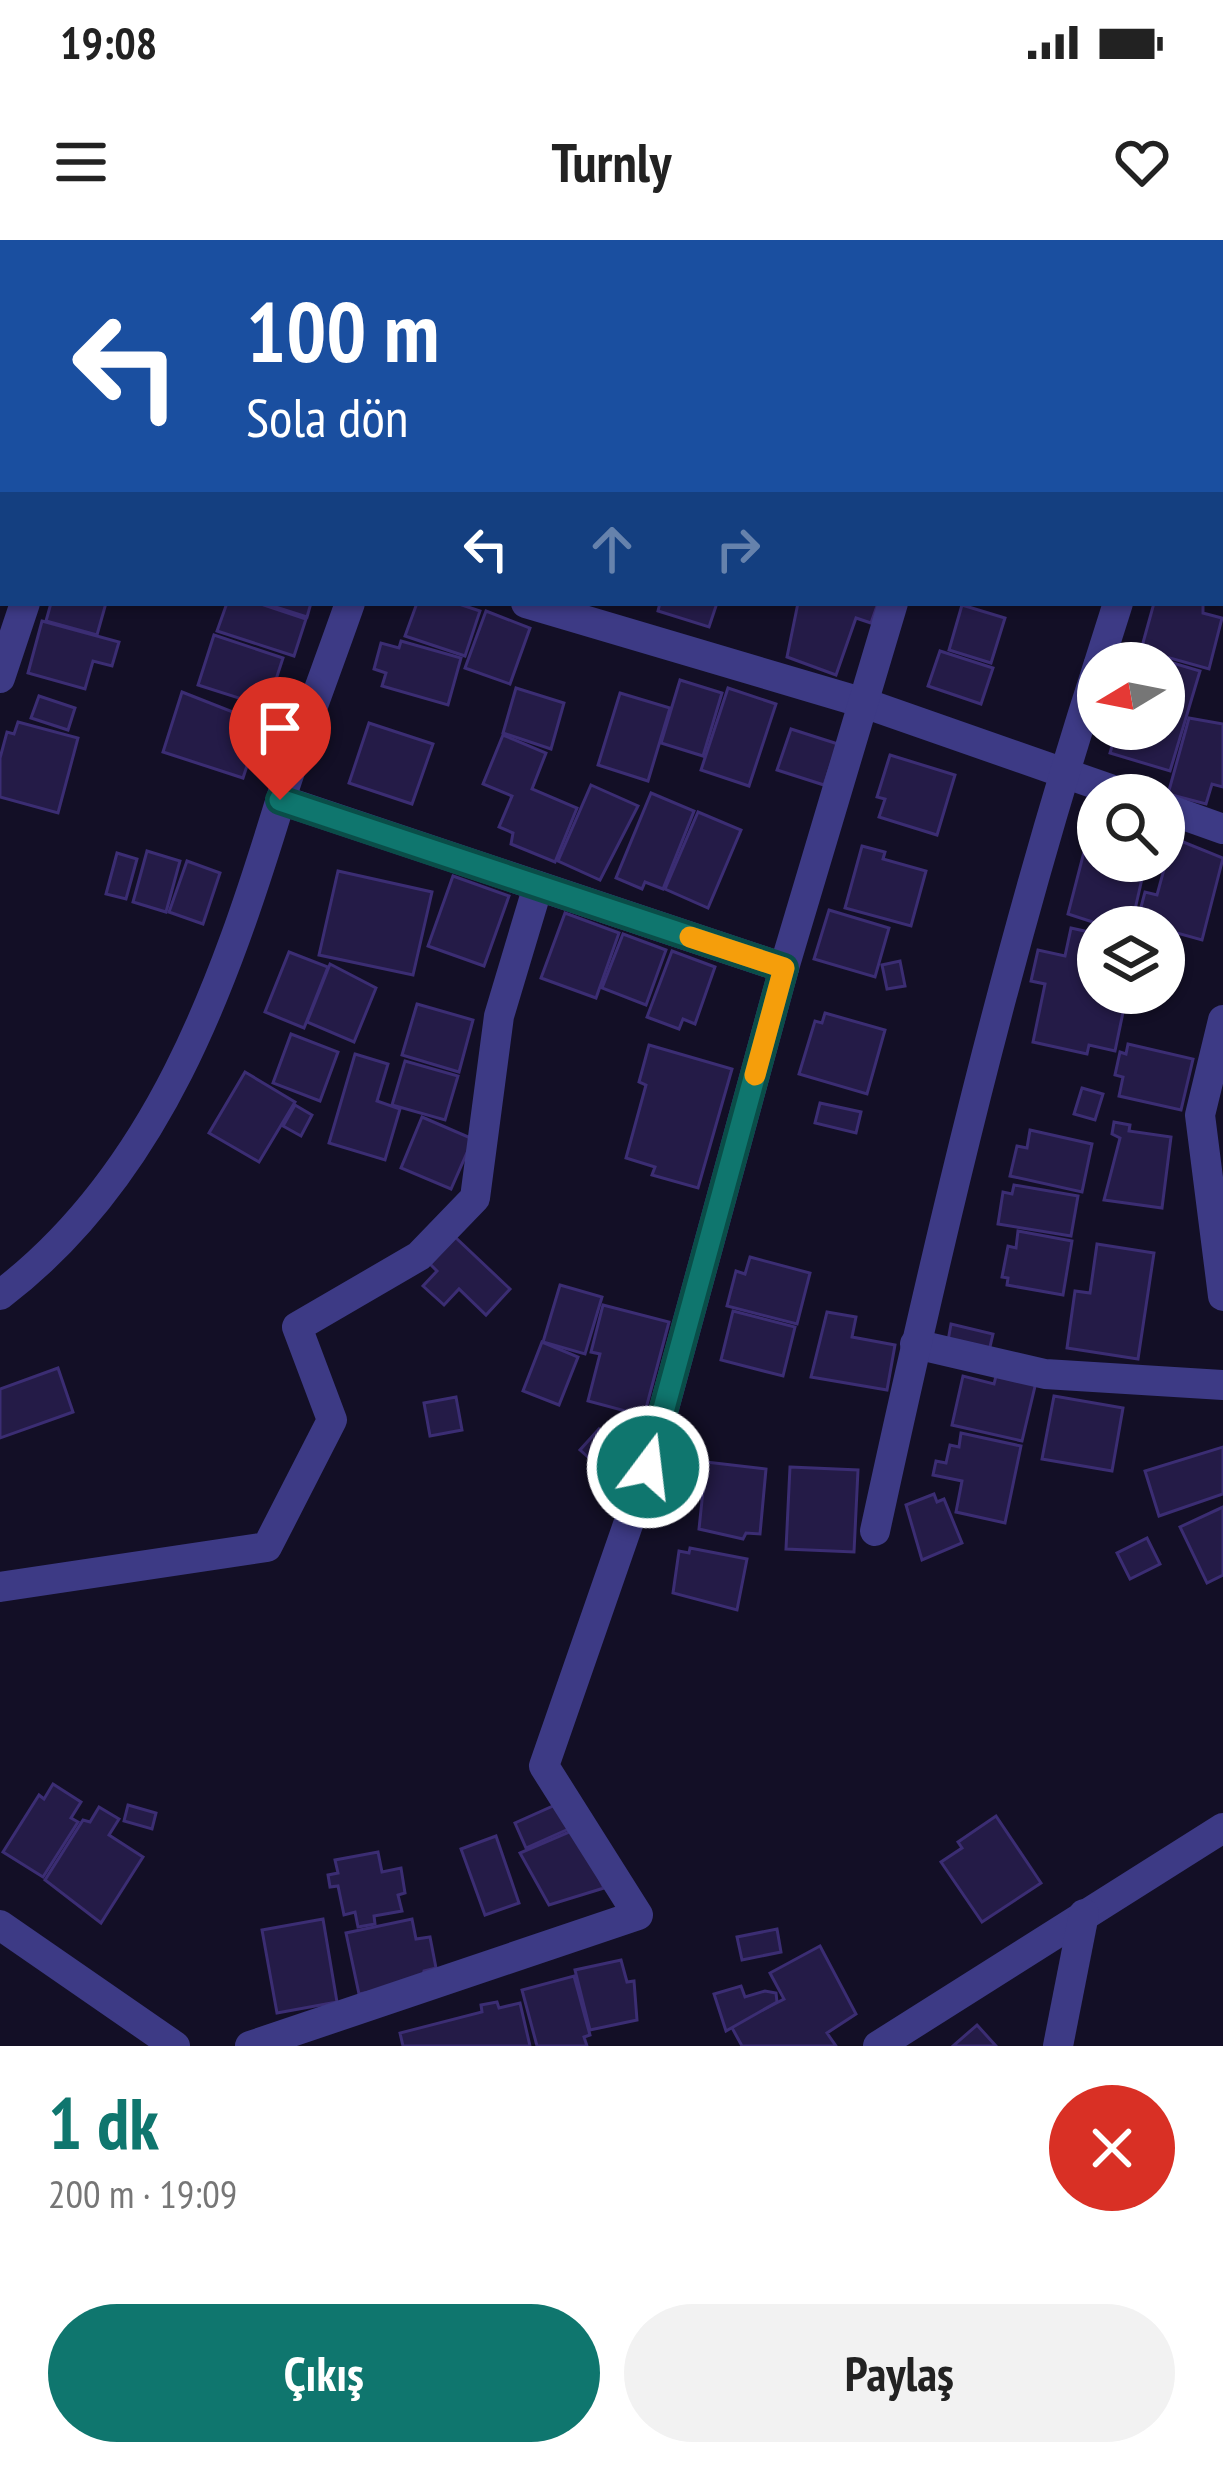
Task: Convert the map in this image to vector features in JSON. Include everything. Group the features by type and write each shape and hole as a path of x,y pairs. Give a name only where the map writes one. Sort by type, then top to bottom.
{"street":[{"path":"0,678 24,606"},
{"path":"0,1295 38,1267 122,1170 178,1074 250,909 280,800 349,606"},
{"path":"536,606 864,703 1077,778"},
{"path":"250,2046 638,1915 544,1766 648,1467 784,968 892,606"},
{"path":"1105,642 1117,606"},
{"path":"875,1531 915,1344 1077,731"},
{"path":"280,800 784,968"},
{"path":"1185,815 1223,829"},
{"path":"0,1587 267,1546 332,1420 297,1327 419,1256 475,1198 499,1016 538,886"},
{"path":"1223,1019 1200,1115 1223,1296"},
{"path":"915,1344 1045,1374 1223,1385"},
{"path":"878,2046 1223,1828"},
{"path":"1058,2046 1084,1914"},
{"path":"0,1924 175,2046"}],"building":[{"path":"50,606 105,606 97,635 46,621"},
{"path":"226,606 267,606 306,619 294,656 217,631"},
{"path":"272,606 310,606 307,617"},
{"path":"416,606 465,606 480,611 465,656 405,636"},
{"path":"659,606 716,606 709,627 658,611"},
{"path":"797,606 877,606 871,623 856,618 836,675 787,657"},
{"path":"962,606 1005,618 991,663 949,650"},
{"path":"1153,606 1203,606 1203,613 1222,618 1209,669 1185,662 1185,642 1143,642"},
{"path":"486,611 530,628 510,684 465,668"},
{"path":"42,621 119,642 112,666 93,661 85,689 28,673"},
{"path":"214,635 283,658 267,707 198,685"},
{"path":"401,641 461,658 448,705 382,686 386,673 374,669 381,643 399,648"},
{"path":"940,651 993,668 981,704 928,686"},
{"path":"1185,667 1200,671 1185,721"},
{"path":"680,680 722,693 703,756 661,743"},
{"path":"516,688 564,703 551,749 503,733"},
{"path":"728,688 776,704 749,786 701,770"},
{"path":"182,692 261,723 243,778 163,752"},
{"path":"620,693 670,708 648,781 598,765"},
{"path":"39,696 75,708 68,730 31,718"},
{"path":"1189,718 1223,724 1223,787 1212,784 1206,804 1185,798 1185,774 1174,774 1180,750 1185,750"},
{"path":"18,722 78,738 58,813 0,797 0,758 7,732 14,734"},
{"path":"369,723 433,744 412,804 349,783"},
{"path":"791,729 838,744 824,785 777,770"},
{"path":"503,735 546,753 532,789 577,808 555,862 511,844 513,833 499,827 512,796 483,784"},
{"path":"1111,750 1176,750 1170,771"},
{"path":"890,755 955,775 937,835 879,817 885,799 877,797"},
{"path":"591,785 638,806 600,880 558,861"},
{"path":"651,793 694,811 663,889 645,882 642,889 616,878"},
{"path":"698,812 741,830 708,908 665,889"},
{"path":"1185,843 1223,858 1202,940 1185,935 1185,906 1141,906 1145,892 1157,895 1161,882 1185,882"},
{"path":"862,846 885,852 883,859 926,871 911,926 845,908"},
{"path":"147,851 180,861 166,912 133,902"},
{"path":"117,853 137,859 126,899 106,894"},
{"path":"187,861 220,873 203,924 169,912"},
{"path":"338,871 432,892 413,975 319,955"},
{"path":"453,876 509,896 484,966 428,946"},
{"path":"1077,879 1141,882 1136,906 1077,906 1077,917 1068,914"},
{"path":"829,910 889,928 875,977 814,959"},
{"path":"565,913 619,933 596,998 541,978"},
{"path":"1071,928 1077,929 1077,1014 1123,1014 1115,1051 1089,1045 1087,1054 1033,1042 1045,984 1031,981 1038,950 1065,956"},
{"path":"623,934 666,950 646,1005 602,988"},
{"path":"672,951 715,967 695,1024 683,1019 679,1029 647,1017"},
{"path":"289,952 328,967 304,1028 265,1012"},
{"path":"900,961 905,986 887,989 882,965"},
{"path":"330,964 376,988 354,1042 307,1022"},
{"path":"417,1004 473,1020 459,1072 402,1055"},
{"path":"825,1013 885,1030 867,1094 799,1074 815,1021 822,1023"},
{"path":"291,1034 338,1052 320,1101 273,1083"},
{"path":"1128,1044 1193,1059 1181,1110 1119,1096 1123,1077 1115,1075 1120,1052 1126,1054"},
{"path":"649,1045 732,1069 698,1188 652,1175 655,1167 626,1158 646,1085 639,1082"},
{"path":"355,1054 388,1064 377,1101 400,1109 385,1160 329,1143"},
{"path":"405,1061 458,1076 445,1120 392,1105"},
{"path":"245,1072 295,1102 259,1162 209,1133"},
{"path":"1082,1088 1103,1094 1095,1120 1074,1114"},
{"path":"820,1103 861,1112 856,1133 815,1123"},
{"path":"295,1105 312,1115 301,1136 283,1126"},
{"path":"422,1117 473,1139 451,1189 401,1168"},
{"path":"1114,1122 1130,1125 1129,1131 1171,1137 1162,1208 1104,1200 1120,1138 1112,1134"},
{"path":"1030,1130 1092,1144 1082,1192 1010,1176 1017,1146 1027,1148"},
{"path":"1014,1185 1078,1196 1071,1236 998,1224 1003,1192 1012,1194"},
{"path":"1018,1231 1072,1241 1063,1295 1007,1285 1008,1278 1002,1277 1008,1246 1016,1248"},
{"path":"455,1237 510,1289 486,1315 459,1289 444,1305 423,1286 437,1271 430,1264"},
{"path":"1097,1244 1154,1253 1138,1359 1067,1348 1075,1291 1090,1293"},
{"path":"750,1257 810,1273 797,1324 727,1306 736,1271 745,1274"},
{"path":"560,1285 602,1297 585,1354 543,1342"},
{"path":"603,1305 669,1322 644,1416 588,1401 600,1354 591,1352"},
{"path":"733,1311 795,1327 783,1376 721,1360"},
{"path":"827,1312 856,1317 852,1337 895,1345 887,1390 811,1377"},
{"path":"951,1324 993,1334 989,1351 948,1341"},
{"path":"542,1342 578,1357 559,1405 523,1391"},
{"path":"58,1368 73,1412 0,1438 0,1389"},
{"path":"997,1372 1036,1382 1022,1441 952,1425 963,1376 994,1384"},
{"path":"1054,1396 1123,1408 1112,1471 1042,1459"},
{"path":"456,1397 462,1430 430,1436 424,1403"},
{"path":"599,1429 624,1453 606,1473 580,1450"},
{"path":"961,1433 1021,1446 1005,1523 956,1512 962,1481 933,1475 936,1461 946,1463 950,1445 959,1447"},
{"path":"1223,1447 1223,1494 1159,1516 1145,1471"},
{"path":"706,1462 766,1469 760,1534 746,1533 743,1539 699,1529"},
{"path":"790,1467 858,1470 854,1552 786,1549"},
{"path":"934,1494 937,1502 944,1499 962,1543 922,1560 906,1505"},
{"path":"1223,1507 1223,1575 1207,1583 1180,1527"},
{"path":"1147,1538 1160,1564 1130,1579 1117,1553"},
{"path":"690,1548 747,1559 737,1610 673,1593 679,1551 689,1553"},
{"path":"53,1784 81,1802 71,1818 78,1822 43,1877 3,1852 39,1795 44,1799"},
{"path":"562,1802 573,1827 526,1848 515,1823"},
{"path":"128,1805 156,1813 152,1829 124,1821"},
{"path":"99,1807 119,1819 109,1835 143,1857 101,1923 45,1880 83,1820 90,1822"},
{"path":"996,1816 1041,1883 982,1922 941,1862 962,1848 958,1842"},
{"path":"576,1829 604,1888 549,1905 520,1853"},
{"path":"496,1836 519,1903 485,1915 461,1849"},
{"path":"378,1852 382,1872 401,1868 405,1893 398,1895 402,1911 374,1916 375,1924 358,1927 355,1912 344,1915 338,1886 330,1887 328,1875 338,1873 335,1860"},
{"path":"323,1919 337,2002 277,2013 262,1930"},
{"path":"412,1919 416,1939 430,1937 436,1968 424,1971 421,1982 359,1994 346,1933"},
{"path":"777,1929 781,1952 742,1960 737,1937"},
{"path":"820,1946 856,2014 827,2033 836,2046 742,2046 731,2026 784,1999 770,1973"},
{"path":"621,1960 627,1982 634,1981 637,2020 590,2030 575,1970"},
{"path":"574,1976 590,2035 584,2037 587,2046 537,2046 522,1990"},
{"path":"741,1986 745,1997 765,1991 776,1993 777,2002 726,2031 714,1994"},
{"path":"497,2002 499,2008 520,2003 530,2046 403,2046 400,2033 482,2012 481,2005"},
{"path":"977,2025 996,2046 953,2046"}],"slow traffic":[{"path":"690,937 784,968 755,1075"}],"route":[{"path":"280,800 784,968 648,1467"}]}
